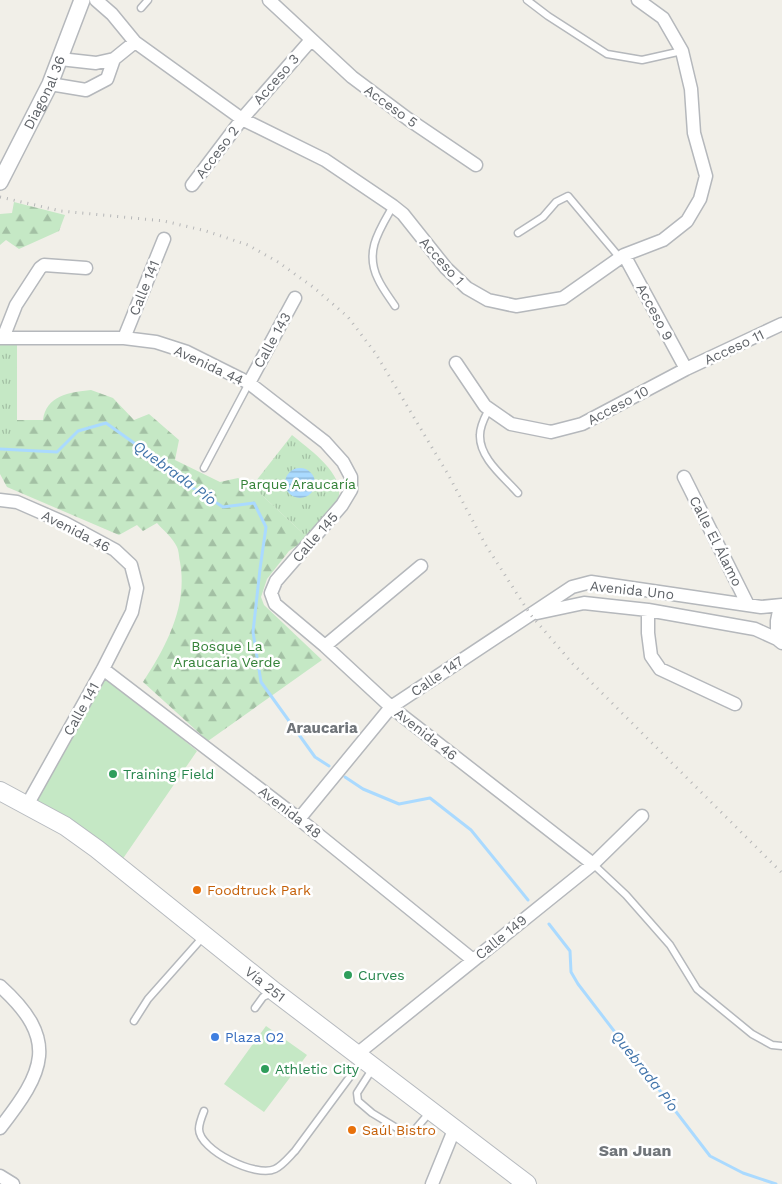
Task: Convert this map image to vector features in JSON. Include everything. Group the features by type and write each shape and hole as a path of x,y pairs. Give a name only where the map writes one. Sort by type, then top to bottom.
{"main road":[{"name":"Vía 251","path":"0,791 65,826 97,849 275,992 430,1112 527,1184"}],"street":[{"name":"Diagonal 36","path":"0,182 50,84 82,0"},
{"name":"Acceso 1","path":"96,0 112,14 136,42 242,119 325,160 393,206 403,214 446,268 467,288 488,300 516,306 563,298 622,257 663,240 687,221 700,199 706,176 694,133 691,89 682,51 663,18 638,0"},
{"name":"Acceso 5","path":"269,0 352,77 408,119 476,165"},
{"name":"Acceso 3","path":"242,119 311,40"},
{"path":"60,59 96,63 114,59 136,42"},
{"path":"50,84 86,90 107,79 114,59"},
{"name":"Acceso 2","path":"192,185 242,119"},
{"name":"Calle 141","path":"124,338 164,239"},
{"name":"Acceso 9","path":"622,257 686,369"},
{"path":"1,338 16,305 40,268 44,266 86,268"},
{"name":"Calle 143","path":"248,383 295,298"},
{"name":"Acceso 11","path":"686,369 782,324"},
{"name":"Avenida 44","path":"1,338 124,338 156,342 187,352 248,383 325,442 343,462 351,477"},
{"name":"Acceso 10","path":"456,363 485,406 489,409 511,424 552,432 582,424 686,369"},
{"name":"Calle 145","path":"271,592 276,581 342,505 351,490 351,477"},
{"name":"Calle El Álamo","path":"684,477 754,606"},
{"name":"Avenida 46","path":"0,500 17,502 65,522 115,550 131,565 137,588 132,612"},
{"path":"325,646 421,566"},
{"name":"Avenida Uno","path":"591,582 754,606 779,612 780,641 755,629 648,610 584,603 530,614 572,587 591,582"},
{"name":"Avenida 46","path":"271,592 275,604 325,646 391,707 593,864"},
{"path":"648,610 651,656 660,669 735,704"},
{"name":"Calle 141","path":"26,804 103,669 132,612"},
{"path":"755,629 779,612"},
{"name":"Calle 147","path":"299,818 391,707 530,614"},
{"name":"Avenida 48","path":"103,669 299,818 473,960"},
{"name":"Calle 149","path":"364,1060 473,960 593,864 642,816"},
{"path":"0,1128 25,1094 39,1062 38,1034 32,1021 3,993"},
{"path":"432,1184 454,1130"},
{"path":"0,1176 13,1184"}],"lane":[{"path":"141,8 148,0"},
{"path":"527,0 548,16 607,54 642,60 682,51"},
{"path":"518,233 543,217 556,202 568,196 622,257"},
{"path":"393,206 376,236 372,251 377,279 395,306"},
{"path":"204,468 248,383"},
{"path":"489,409 481,425 482,448 488,459 518,493"},
{"path":"593,864 626,894 670,944 698,989 752,1034 772,1044 782,1046"},
{"path":"134,1021 148,1000 204,936"},
{"path":"255,1008 263,997 275,992"},
{"path":"204,1110 199,1130 202,1139 217,1152 235,1163 255,1171 266,1172 284,1164 296,1151 364,1060"},
{"path":"364,1060 357,1093 358,1101 372,1113 405,1133 412,1132 430,1112"}],"green space":[{"path":"14,202 65,215 59,231 19,249 6,240 0,245 0,214 12,213"},
{"path":"0,343 17,343 17,435 0,435"},
{"name":"Bosque La Araucaria Verde","path":"91,390 113,398 134,420 149,414 179,440 175,460 220,482 238,478 252,486 308,538 289,551 267,579 261,597 264,605 322,660 208,741 143,682 160,655 178,610 182,578 178,550 173,540 157,523 143,531 137,525 119,535 7,487 0,474 0,435 17,434 17,420 43,420 49,405 60,397 75,392"},
{"name":"Parque Araucaría","path":"292,435 319,457 335,476 339,487 339,497 334,508 308,538 252,486"},
{"name":"Training Field","path":"104,674 197,751 122,860 31,798"},
{"name":"Athletic City","path":"266,1026 307,1055 264,1112 224,1084"}],"water":[{"path":"300,468 306,469 314,477 314,489 306,497 300,498 294,497 286,489 285,483 286,477 294,469"}],"waterway":[{"name":"Quebrada Pío","path":"0,449 57,452 78,431 106,423 148,453 185,483 223,507 254,503 266,527 253,632 261,682 315,757 329,766"},
{"name":"Quebrada Pío","path":"345,777 363,789 399,804 430,798 471,830 528,900"},
{"name":"Quebrada Pío","path":"549,924 570,951 571,972 578,984 710,1156 743,1173 776,1184"}],"railway":[{"path":"0,197 61,211 164,221 206,231 248,245 278,262 313,287 348,317 376,354 449,476 485,544 530,614 572,663 782,873"}],"place":[{"name":"Training Field","path":"113,774"},
{"name":"Foodtruck Park","path":"197,890"},
{"name":"Curves","path":"348,975"},
{"name":"Plaza O2","path":"215,1037"},
{"name":"Athletic City","path":"265,1069"},
{"name":"Saúl Bistro","path":"352,1130"}],"district":[{"name":"Araucaria","path":"322,728"},
{"name":"San Juan","path":"635,1150"}]}
